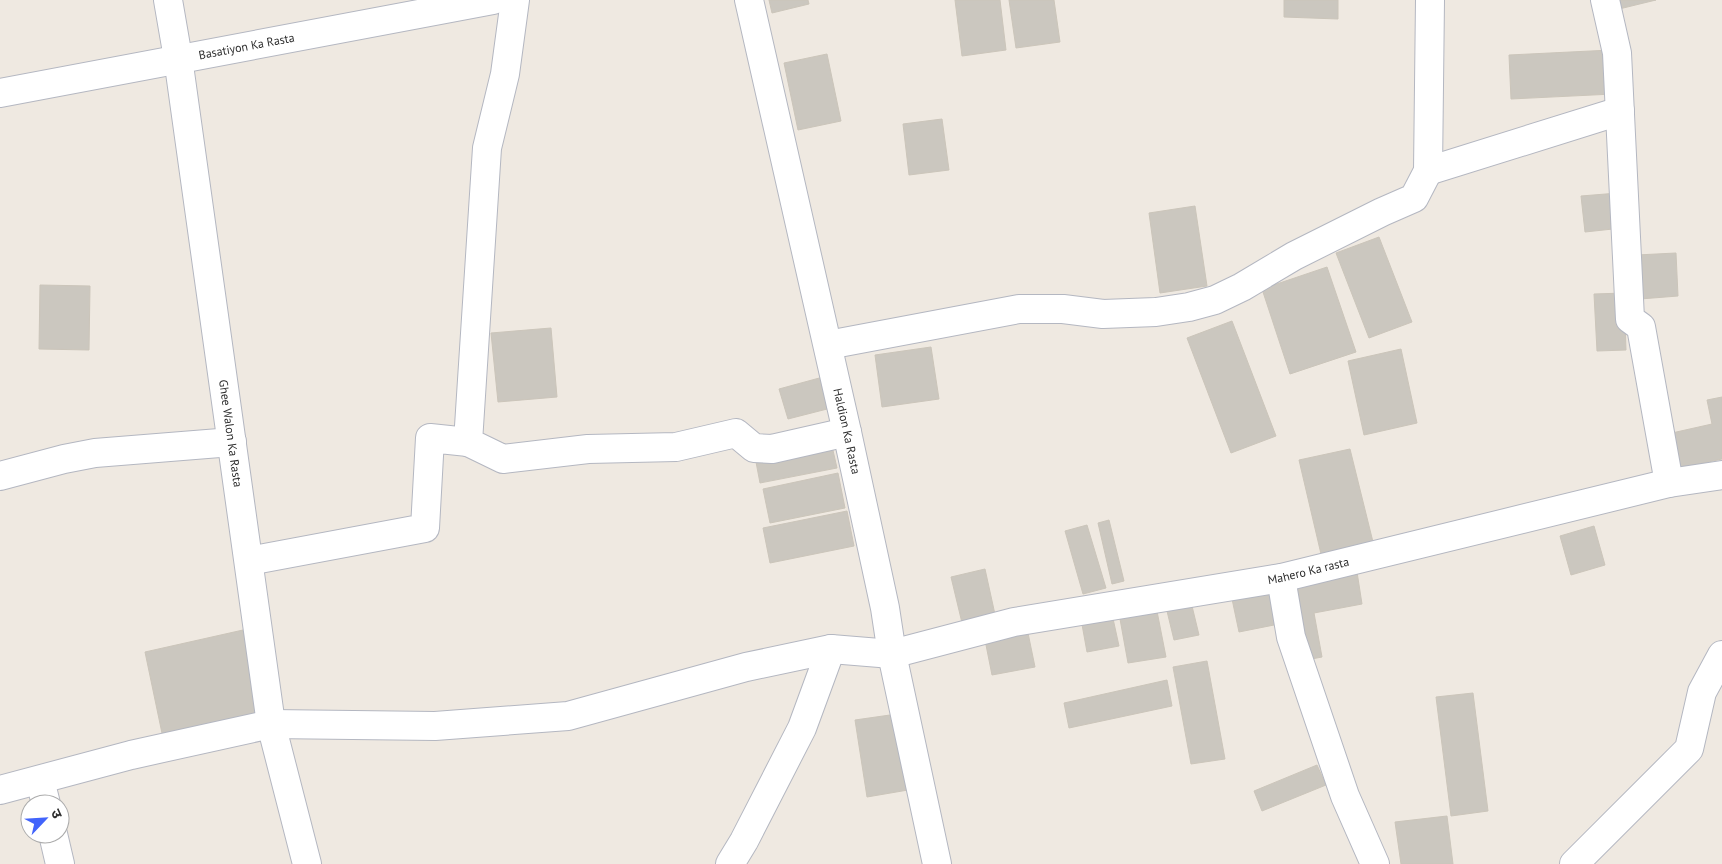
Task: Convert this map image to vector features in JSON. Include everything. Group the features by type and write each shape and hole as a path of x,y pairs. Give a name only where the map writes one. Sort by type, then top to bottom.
{"street":[{"name":"Ghee Walon Ka Rasta","path":"168,0 178,58 271,724 306,864"},
{"name":"Basatiyon Ka Rasta","path":"0,93 493,0"},
{"path":"468,442 487,148 505,74 515,0"},
{"name":"Haldion Ka Rasta","path":"749,0 847,432 937,864"},
{"path":"828,345 1019,309 1063,309 1103,314 1156,312 1198,305 1215,300 1242,287 1294,256 1414,198 1428,171 1430,0"},
{"path":"1605,0 1617,53 1630,319 1641,327 1669,483"},
{"path":"1428,171 1620,111"},
{"path":"248,562 425,528 430,438 468,442 503,459 588,449 676,447 736,433 754,448 772,449 847,432"},
{"path":"0,476 95,453 232,442"},
{"name":"Mahero Ka rasta","path":"0,790 43,792 132,755 271,724 435,726 568,716 746,667 831,649 892,654 1014,622 1281,578 1669,483 1722,475"},
{"path":"1281,578 1291,637 1345,796 1375,864"},
{"path":"730,864 744,841 802,728 831,649"},
{"path":"1574,864 1689,748 1702,692 1722,655"},
{"path":"55,844 60,864"}],"building":[{"path":"769,0 808,0 809,4 772,13"},
{"path":"955,0 1000,0 1006,50 962,56"},
{"path":"1009,0 1054,0 1060,42 1016,48"},
{"path":"1284,0 1338,0 1338,19 1284,17"},
{"path":"1612,0 1656,0 1615,10"},
{"path":"1611,50 1613,94 1511,99 1509,55"},
{"path":"827,54 841,121 798,130 784,63"},
{"path":"942,119 949,170 909,175 903,124"},
{"path":"1618,193 1622,228 1585,232 1581,196"},
{"path":"1195,206 1207,286 1160,293 1149,213"},
{"path":"1379,237 1412,322 1369,338 1336,253"},
{"path":"1676,253 1678,296 1640,299 1637,255"},
{"path":"1327,267 1356,352 1290,374 1262,289"},
{"path":"40,285 90,286 89,350 39,349"},
{"path":"1624,293 1626,350 1597,351 1594,294"},
{"path":"1232,321 1276,436 1231,453 1187,338"},
{"path":"551,328 557,397 498,402 491,333"},
{"path":"931,347 939,399 882,407 875,355"},
{"path":"1401,349 1417,423 1364,435 1348,361"},
{"path":"823,377 831,408 788,419 779,389"},
{"path":"1722,397 1722,459 1671,470 1663,435 1712,424 1707,400"},
{"path":"832,446 837,468 760,483 756,462"},
{"path":"1350,449 1373,542 1321,554 1299,460"},
{"path":"838,473 845,508 770,523 763,489"},
{"path":"847,511 854,546 770,563 763,528"},
{"path":"1109,520 1124,581 1112,584 1098,523"},
{"path":"1087,525 1106,588 1083,594 1065,531"},
{"path":"1594,526 1605,565 1571,575 1560,536"},
{"path":"985,569 996,619 963,627 951,577"},
{"path":"1357,572 1362,604 1314,613 1322,657 1301,661 1288,584"},
{"path":"1277,591 1284,623 1239,632 1232,599"},
{"path":"1155,601 1166,657 1128,663 1118,608"},
{"path":"1192,606 1199,635 1174,640 1167,611"},
{"path":"1112,614 1119,646 1087,652 1081,619"},
{"path":"243,630 262,716 163,738 145,652"},
{"path":"1028,633 1035,667 992,675 985,640"},
{"path":"1207,661 1225,759 1191,764 1173,667"},
{"path":"1167,680 1172,706 1069,728 1064,703"},
{"path":"1473,693 1488,811 1451,816 1436,697"},
{"path":"897,714 908,790 867,797 855,720"},
{"path":"1317,765 1326,785 1262,811 1254,791"},
{"path":"1447,816 1453,864 1401,864 1395,822"}]}
